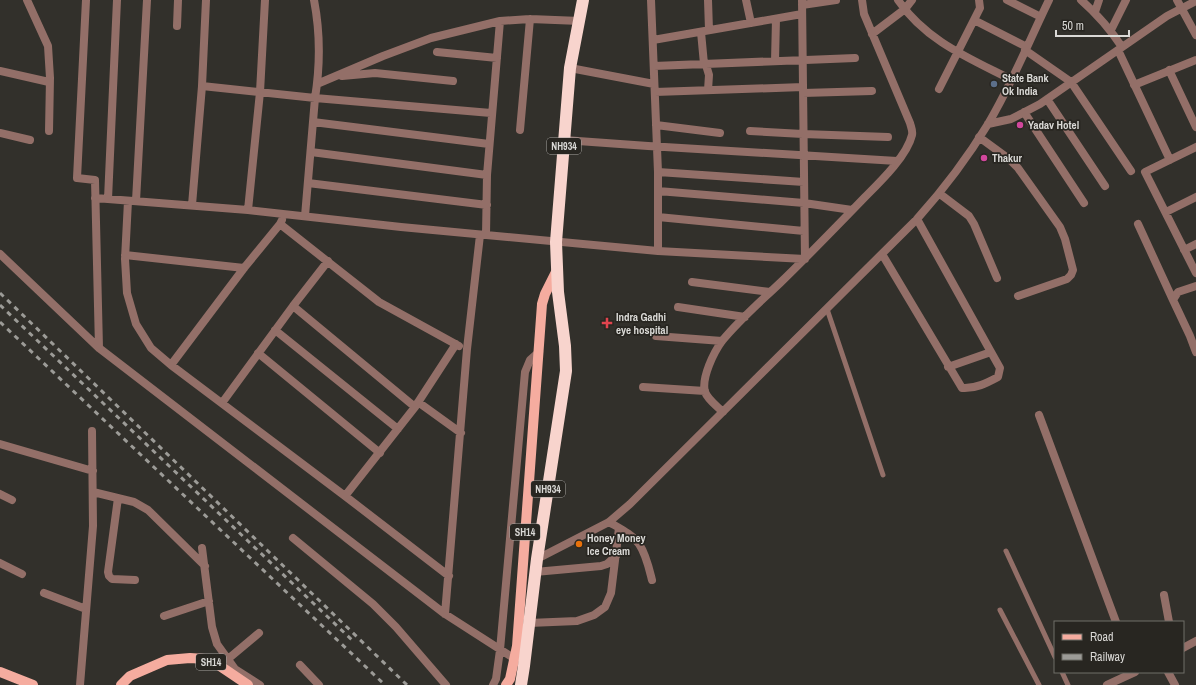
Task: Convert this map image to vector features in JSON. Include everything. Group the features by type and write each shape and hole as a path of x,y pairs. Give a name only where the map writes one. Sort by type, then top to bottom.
{"highway":[{"name":"NH934","path":"521,685 535,572 566,371 565,346 560,318 556,272 556,242 570,68 583,0"}],"main road":[{"name":"SH14","path":"506,685 510,679 517,646 542,304 556,272"},
{"name":"SH14","path":"121,685 130,676 167,660 190,658 205,659 220,666 248,685"},
{"path":"0,672 33,685"}],"street":[{"path":"27,0 48,46 50,82 49,131"},
{"path":"86,0 77,178 95,180 99,348"},
{"path":"108,199 117,0"},
{"path":"136,201 147,0"},
{"path":"177,26 178,0"},
{"path":"192,205 202,86 206,0"},
{"path":"248,210 260,92 265,0"},
{"path":"305,216 317,84 318,36 314,0"},
{"path":"651,0 658,172 658,251"},
{"path":"708,0 704,64 706,65 709,75 708,90"},
{"path":"746,0 751,23"},
{"path":"805,259 802,2 836,0"},
{"path":"723,412 708,397 705,391 705,380 708,370 722,341 805,259 888,173 909,144 913,134 910,123 864,14 862,0"},
{"path":"898,0 926,32 958,52 1012,80"},
{"path":"872,34 905,9 912,0"},
{"path":"939,88 980,8 979,0"},
{"path":"1007,0 1041,17"},
{"path":"537,559 609,522 630,504 917,219 940,194 988,124 1012,80 1049,0"},
{"path":"1081,0 1095,12 1111,30 1120,48 1134,85 1170,160"},
{"path":"1095,12 1099,0"},
{"path":"1111,30 1126,0"},
{"path":"1177,0 1196,35"},
{"path":"988,124 1011,119 1047,99 1120,48 1181,8 1196,1"},
{"path":"653,40 802,14"},
{"path":"317,84 383,56 431,38 500,21 530,19 580,21"},
{"path":"520,130 530,19"},
{"path":"775,61 776,19"},
{"path":"974,20 1026,48 1071,82 1131,171"},
{"path":"445,614 467,349 487,205 489,144 500,21"},
{"path":"437,52 497,58"},
{"path":"654,66 855,58"},
{"path":"1134,85 1196,60"},
{"path":"570,68 654,88 708,90 872,90"},
{"path":"1169,70 1196,127"},
{"path":"0,71 50,82"},
{"path":"334,77 375,73 453,81"},
{"path":"202,86 315,98 492,113"},
{"path":"1047,99 1105,186"},
{"path":"1024,112 1084,203"},
{"path":"313,122 489,144"},
{"path":"656,125 720,133"},
{"path":"750,131 888,137"},
{"path":"0,133 30,140"},
{"path":"980,137 1009,159 1018,168 1053,216 1065,239 1073,270 1067,279 1018,296"},
{"path":"564,140 897,161"},
{"path":"1196,147 1145,172 1196,273"},
{"path":"311,152 487,175"},
{"path":"658,172 804,182"},
{"path":"308,183 487,205"},
{"path":"658,191 804,203 852,210"},
{"path":"940,194 969,216 974,224 997,278"},
{"path":"95,198 248,210 401,228 658,251 805,259"},
{"path":"1166,212 1196,198"},
{"path":"128,201 125,255 127,293 136,324 151,348 171,365 449,576"},
{"path":"171,365 244,268 280,224 285,214"},
{"path":"658,217 804,231"},
{"path":"882,254 948,367 962,388 986,384 998,377 1000,368 917,219"},
{"path":"280,224 379,302 467,349"},
{"path":"1138,224 1196,352"},
{"path":"1184,250 1196,244"},
{"path":"0,254 99,348 445,614 524,666"},
{"path":"125,255 244,268"},
{"path":"222,403 328,261"},
{"path":"692,282 770,292"},
{"path":"1172,300 1178,292 1196,286"},
{"path":"293,306 417,404 460,433"},
{"path":"678,307 745,317"},
{"path":"275,330 398,429"},
{"path":"656,336 722,341"},
{"path":"345,496 417,404 456,344"},
{"path":"493,685 496,679 500,650 525,372 530,360 539,352"},
{"path":"948,367 991,352"},
{"path":"258,353 380,453"},
{"path":"643,387 705,391"},
{"path":"1039,415 1116,621"},
{"path":"80,685 93,526 92,431"},
{"path":"0,444 93,471"},
{"path":"93,492 134,502 148,510 205,566"},
{"path":"0,494 12,500"},
{"path":"118,498 108,572 112,579 135,580"},
{"path":"609,522 631,536 639,544 643,551 652,580"},
{"path":"529,622 577,621 594,615 605,606 611,593 619,528"},
{"path":"293,538 372,604 396,627 446,685"},
{"path":"202,548 212,627 217,644 235,669 240,685"},
{"path":"535,572 601,566 607,564 616,556"},
{"path":"0,563 22,574"},
{"path":"44,593 86,609"},
{"path":"1164,595 1169,621"},
{"path":"164,616 209,601"},
{"path":"228,659 259,633"},
{"path":"1184,647 1196,641"},
{"path":"300,665 318,685"},
{"path":"235,669 260,685"},
{"path":"1107,685 1133,673"},
{"path":"1169,673 1175,685"}],"lane":[{"path":"827,309 883,475"},
{"path":"1006,550 1054,655"},
{"path":"1000,610 1039,685"},
{"path":"1062,673 1068,685"}],"railway":[{"path":"0,293 407,685"},
{"path":"0,305 353,641"},
{"path":"0,322 385,685"}],"place":[{"name":"State Bank Ok India","path":"994,84"},
{"name":"Yadav Hotel","path":"1020,125"},
{"name":"Thakur","path":"984,158"},
{"name":"Indra Gadhi eye hospital","path":"607,323"},
{"name":"Honey Money Ice Cream","path":"579,544"}]}
